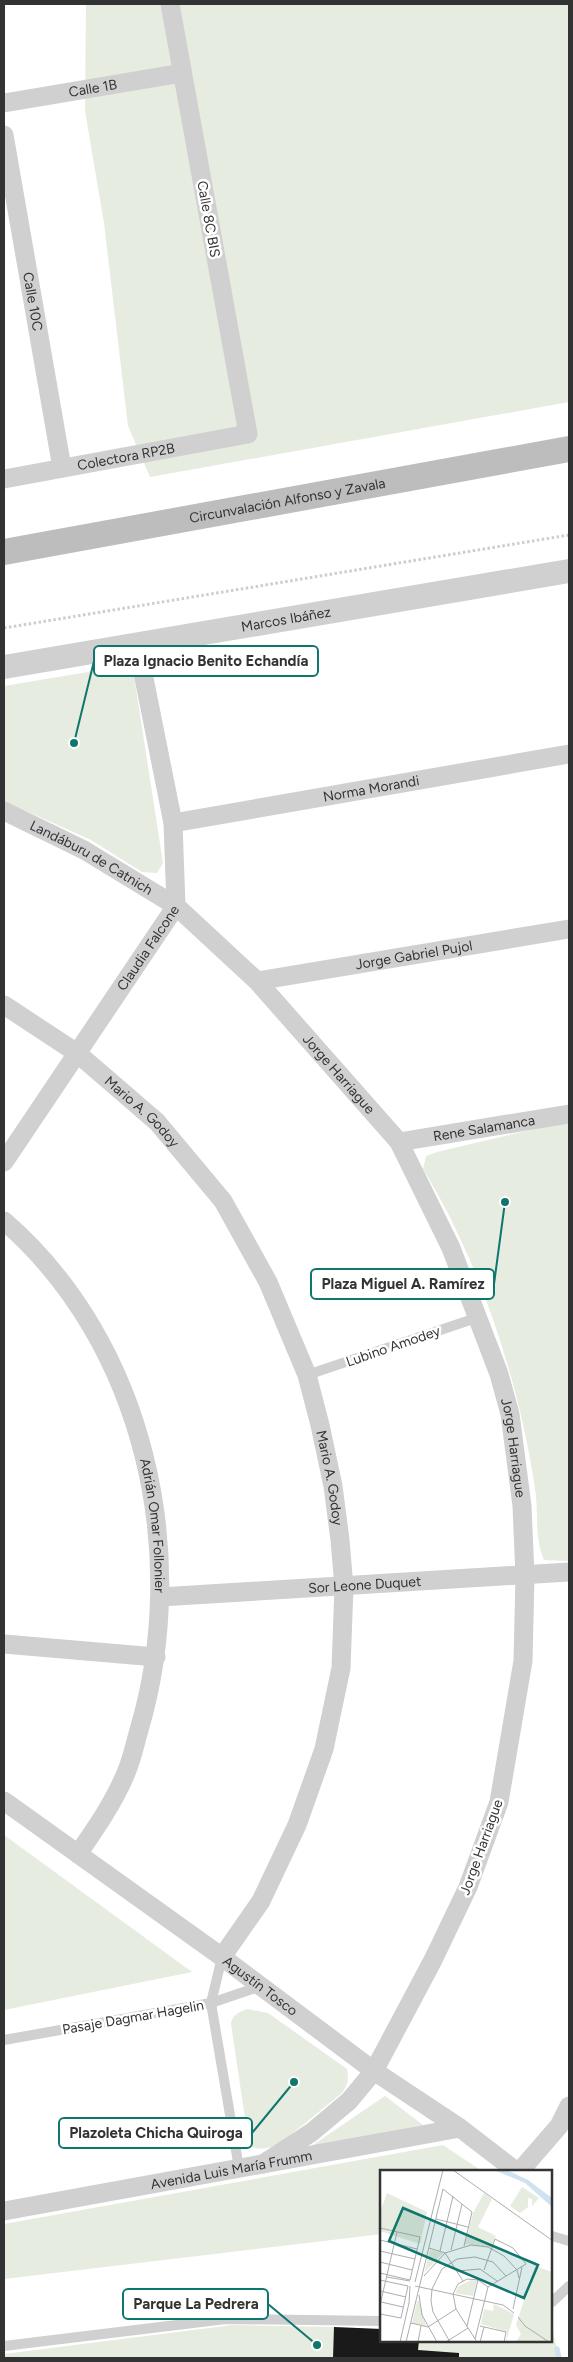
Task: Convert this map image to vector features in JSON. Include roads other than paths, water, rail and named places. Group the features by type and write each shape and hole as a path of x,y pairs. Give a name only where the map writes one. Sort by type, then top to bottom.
{"main road":[{"name":"Circunvalación Alfonso y Zavala","path":"4,552 569,449"},
{"name":"Circunvalación Alfonso y Zavala","path":"4,565 569,465"}],"street":[{"name":"Calle 8C BIS","path":"170,4 248,434"},
{"name":"Calle 1B","path":"4,103 182,73"},
{"name":"Calle 10C","path":"4,135 62,468"},
{"name":"Colectora RP2B","path":"4,479 248,434"},
{"name":"Marcos Ibáñez","path":"4,667 569,571"},
{"name":"Claudia Falcone","path":"4,1162 176,906 173,823 137,644"},
{"name":"Norma Morandi","path":"173,823 569,754"},
{"name":"Landáburu de Catnich","path":"4,811 84,850 176,906"},
{"name":"Jorge Harriague","path":"176,906 257,981 399,1142 451,1248 499,1374 510,1414 522,1506 525,1576 523,1662 500,1802 468,1887 433,1960 374,2071 341,2108 312,2132 263,2164"},
{"name":"Jorge Gabriel Pujol","path":"257,981 569,929"},
{"name":"Mario A. Godoy","path":"4,1005 77,1053 156,1122 224,1201 268,1282 307,1375 333,1486 344,1587 341,1668 324,1750 297,1825 261,1901 222,1957"},
{"name":"Rene Salamanca","path":"399,1142 569,1114"},
{"name":"Adrián Omar Follonier","path":"4,1222 31,1245 59,1279 82,1311 115,1371 143,1450 156,1512 160,1597 156,1657 143,1716 126,1773 102,1819 78,1854"},
{"name":"Sor Leone Duquet","path":"160,1597 569,1572"},
{"path":"4,1644 156,1657"},
{"name":"Agustín Tosco","path":"4,1801 222,1957 374,2071 460,2128 515,2170"},
{"path":"521,2170 558,2126 569,2106"},
{"name":"Avenida Luis María Frumm","path":"4,2211 460,2128"}],"lane":[{"name":"Lubino Amodey","path":"307,1375 478,1317"},
{"path":"222,1957 211,2003 239,2168"},
{"name":"Pasaje Dagmar Hagelin","path":"4,2040 211,2003 261,1986"},
{"path":"553,2236 569,2241"},
{"path":"553,2301 569,2286"},
{"path":"4,2346 226,2319 380,2322"}],"waterway":[{"path":"557,2349 559,2358"}],"place":[{"name":"Plaza Ignacio Benito Echandía","path":"74,743"},
{"name":"Plaza Miguel A. Ramírez","path":"505,1202"},
{"name":"Plazoleta Chicha Quiroga","path":"294,2082"},
{"name":"Parque La Pedrera","path":"317,2345"}]}
